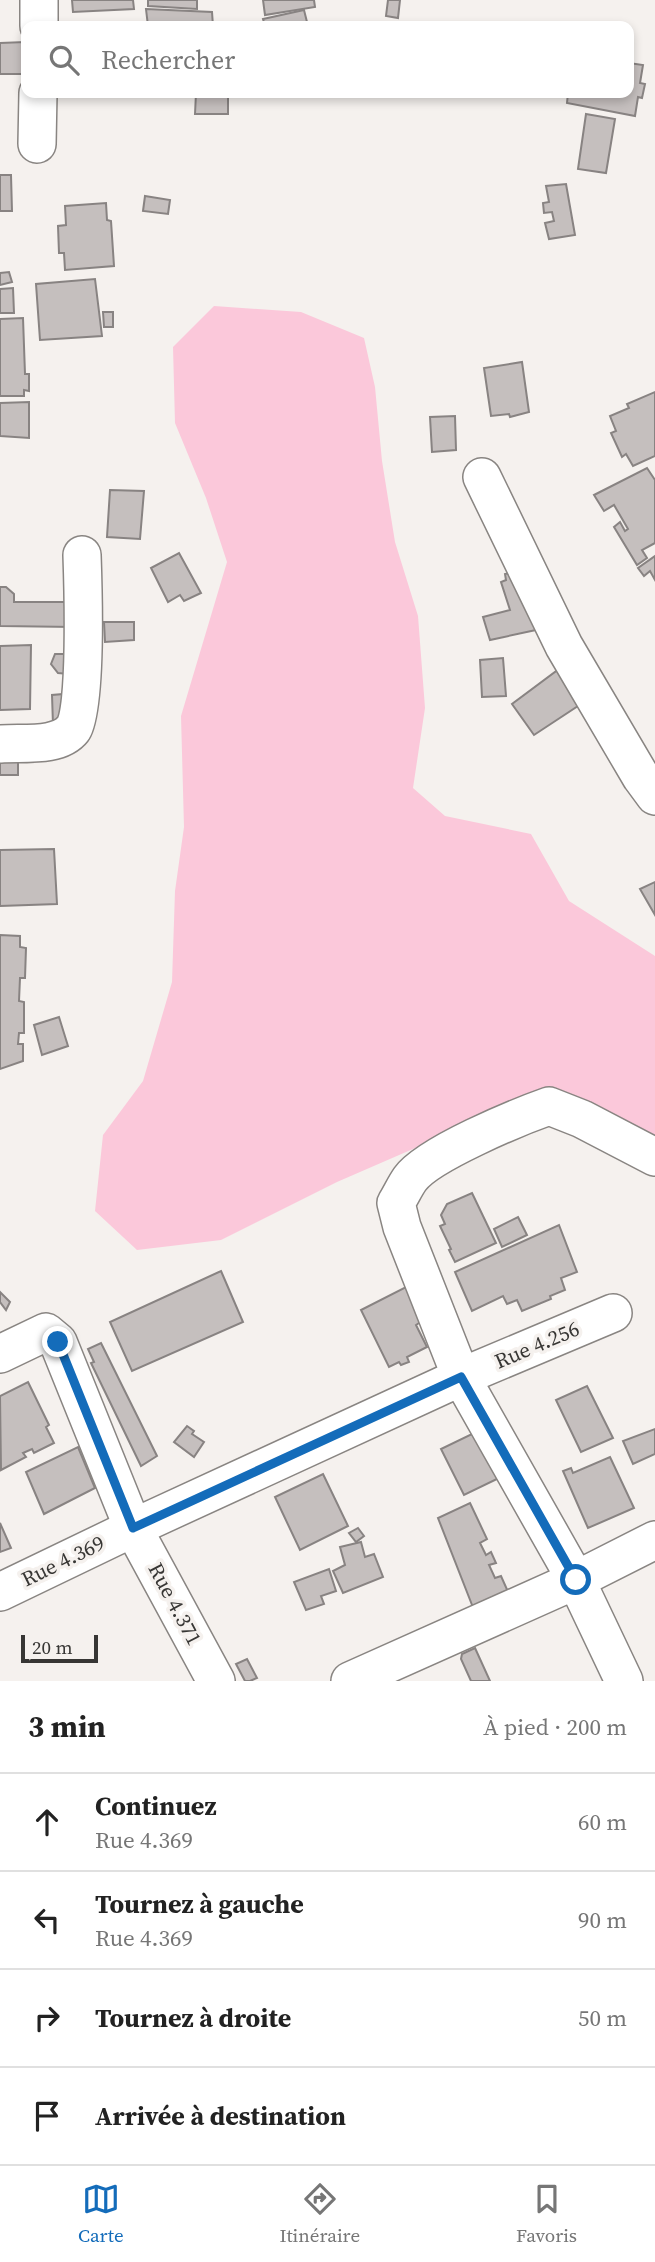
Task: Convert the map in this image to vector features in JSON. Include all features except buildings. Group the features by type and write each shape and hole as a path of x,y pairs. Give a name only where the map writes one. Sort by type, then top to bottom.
{"street":[{"path":"39,0 39,21"},
{"path":"37,144 38,98"},
{"path":"482,477 564,646 641,777 655,796"},
{"path":"0,744 55,741 74,729 79,714 83,656 82,555"},
{"path":"624,1681 576,1580 461,1377 402,1227 396,1203 411,1177 436,1157 549,1105 655,1157"},
{"name":"Rue 4.256","path":"461,1377 613,1312"},
{"name":"Rue 4.371","path":"0,1354 46,1332 58,1342 133,1528 216,1681"},
{"name":"Rue 4.369","path":"0,1592 461,1377"},
{"path":"350,1681 576,1580 655,1540"}],"shaded area":[{"path":"214,306 301,312 364,338 375,387 382,461 395,542 418,616 425,708 413,788 445,816 531,834 569,901 655,956 655,1138 623,1125 564,1092 505,1109 337,1182 221,1240 137,1250 95,1211 103,1135 143,1081 172,982 175,891 184,827 181,716 227,562 206,498 175,423 173,347"}],"route":[{"path":"58,1342 133,1528 461,1377 576,1580"}]}
